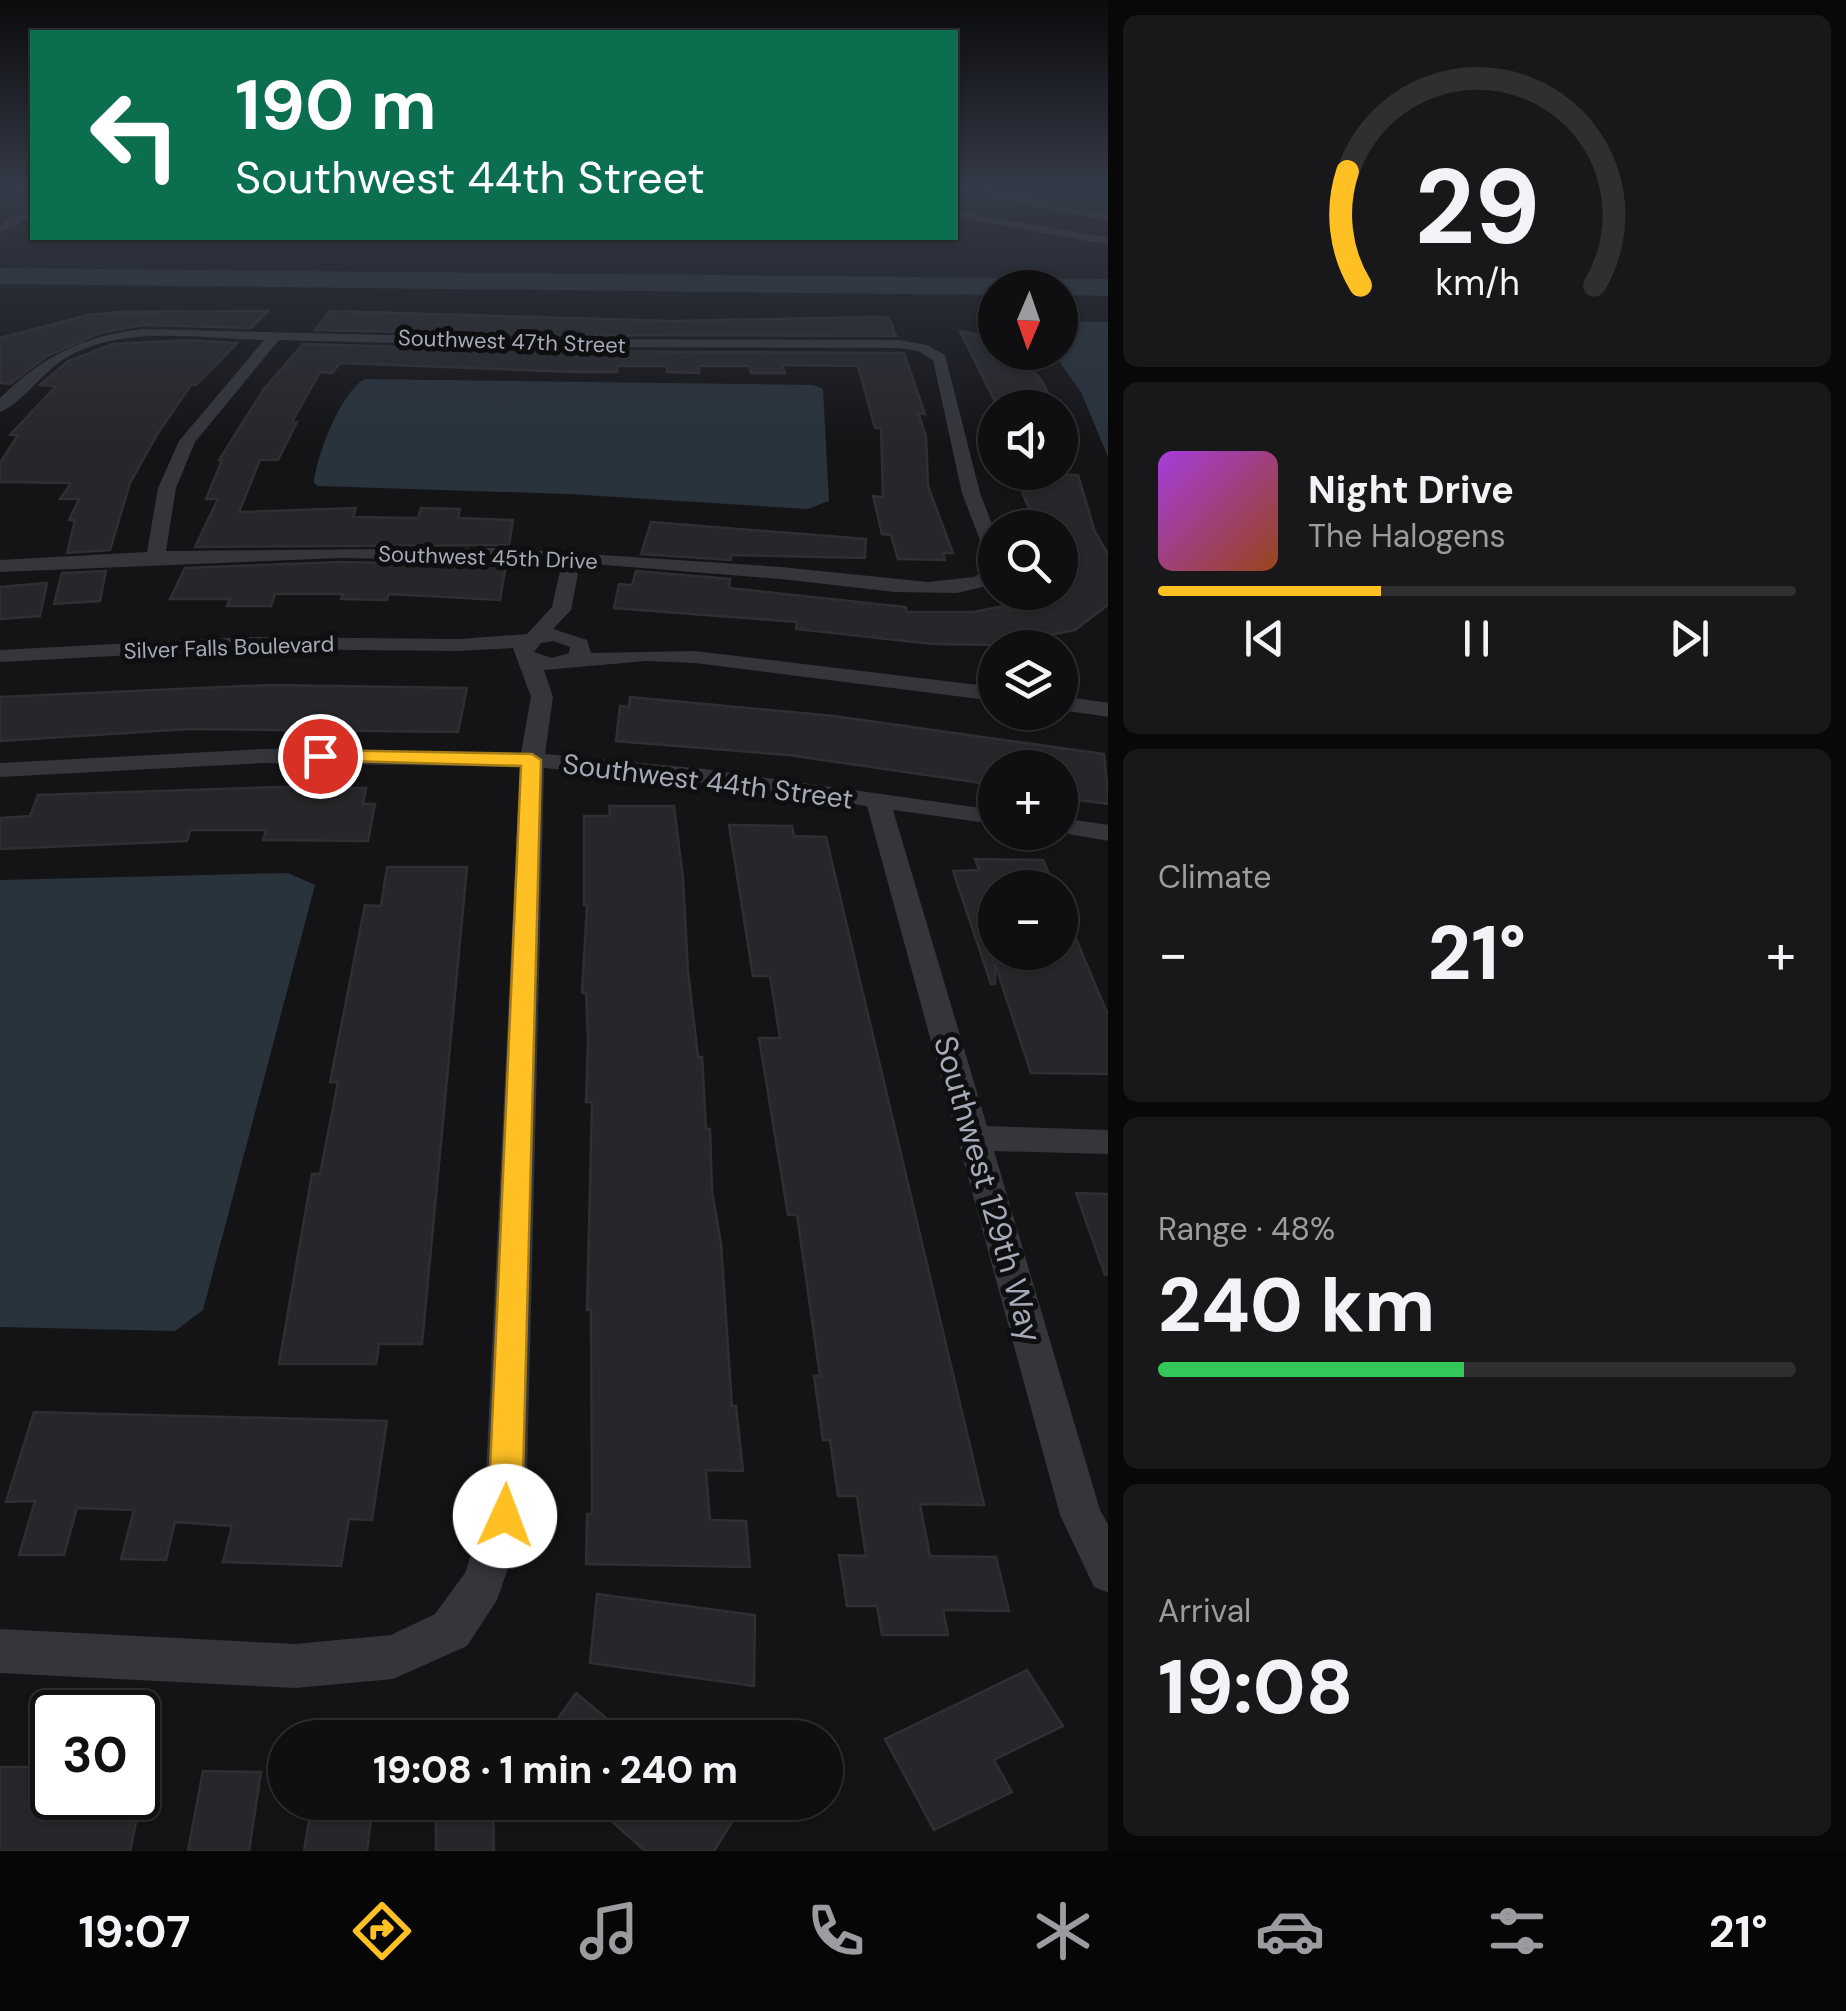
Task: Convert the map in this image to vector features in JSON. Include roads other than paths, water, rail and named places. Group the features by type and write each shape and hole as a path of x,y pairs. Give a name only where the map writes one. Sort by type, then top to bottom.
{"street":[{"name":"Southwest 47th Street","path":"0,407 66,349 102,336 143,333 566,344 863,342 922,348 940,358 978,511"},
{"path":"156,555 166,488 187,440 275,336"},
{"name":"Southwest 45th Drive","path":"0,566 156,555 458,552 942,590 978,584"},
{"path":"0,1651 295,1666 393,1657 451,1630 482,1585 505,1516 532,760 542,698 531,648 548,620 561,610 572,558"},
{"path":"542,698 574,651 572,620 561,610"},
{"name":"Silver Falls Boulevard","path":"0,656 248,642 574,651"},
{"path":"574,651 840,672 978,692"},
{"path":"1078,706 1108,710"},
{"name":"Southwest 44th Street","path":"0,770 130,758 358,755 532,760 711,777 978,815"},
{"name":"Southwest 129th Way","path":"878,801 1081,1515 1108,1572"},
{"path":"1078,829 1108,833"},
{"path":"974,1138 1108,1142"}]}
